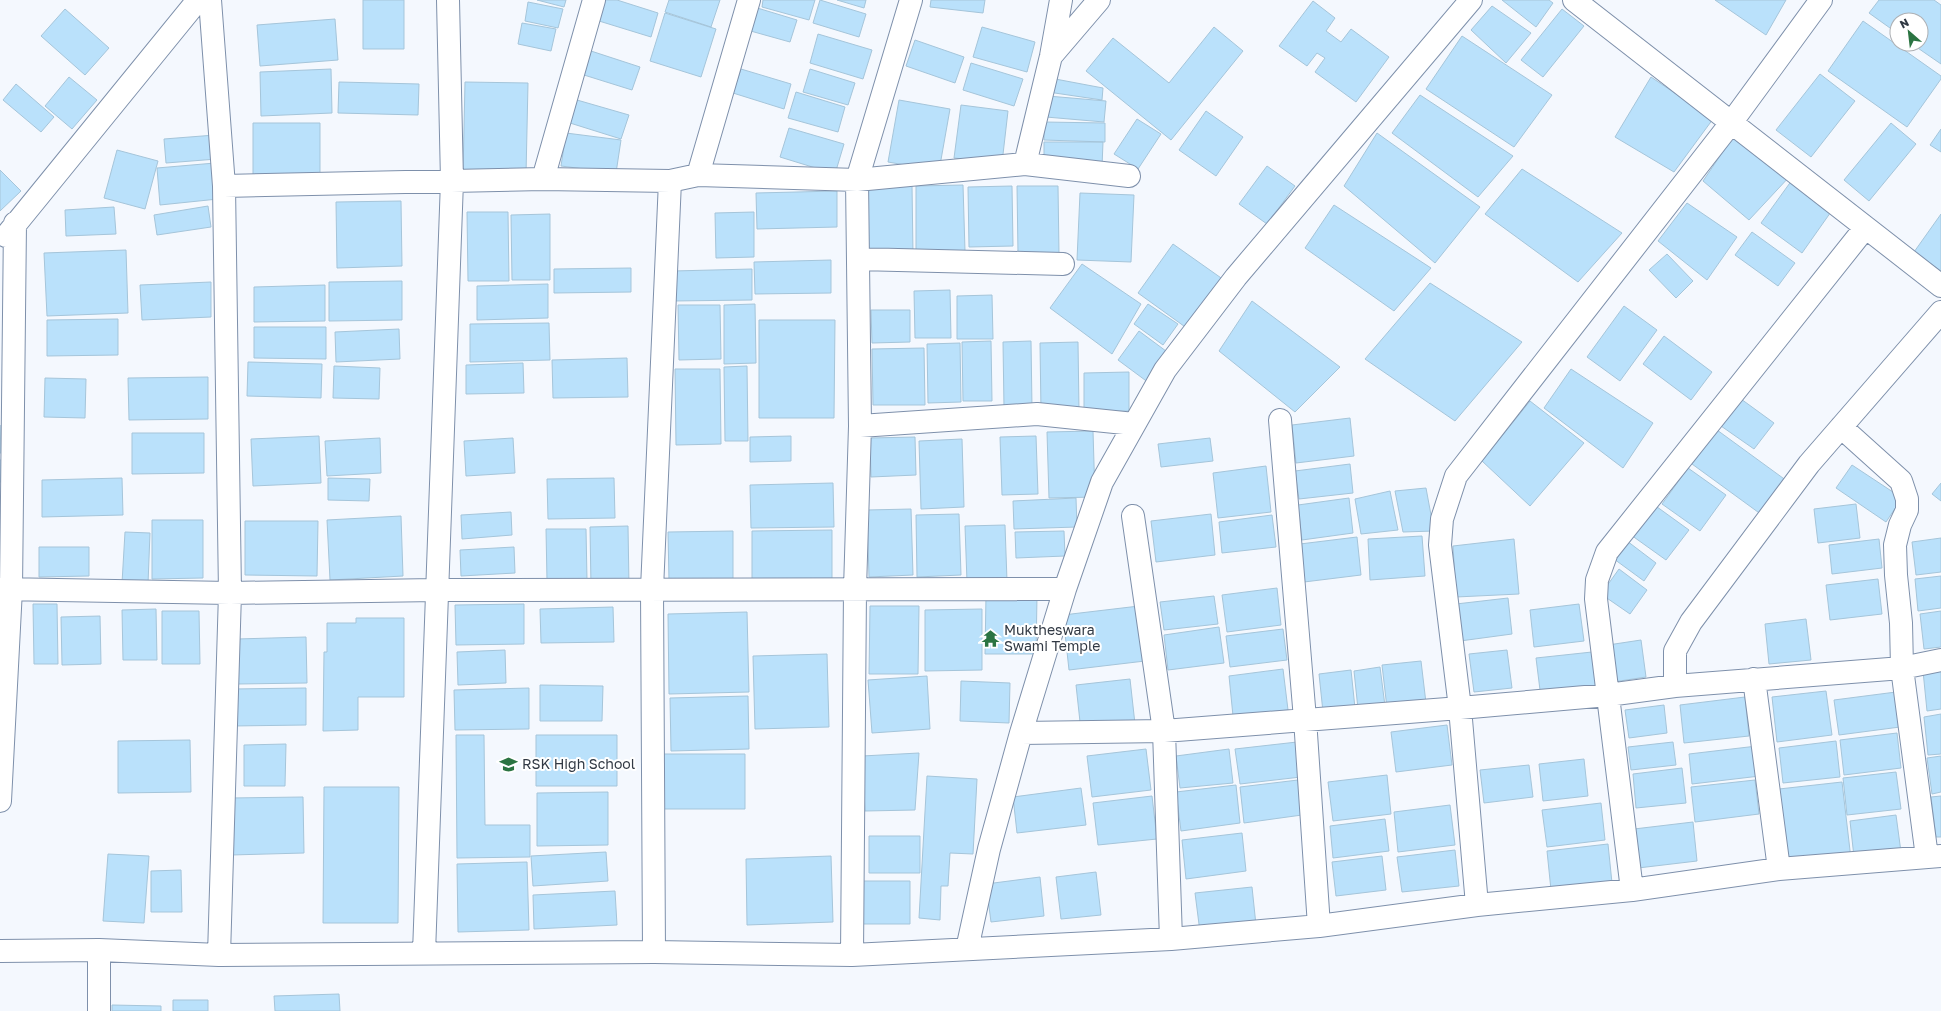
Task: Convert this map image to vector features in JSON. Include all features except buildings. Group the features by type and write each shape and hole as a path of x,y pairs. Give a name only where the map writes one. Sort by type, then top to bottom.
{"street":[{"path":"0,245 15,223 198,0"},
{"path":"210,0 224,186 230,593 219,955"},
{"path":"424,953 452,181 448,0"},
{"path":"543,179 594,0"},
{"path":"698,175 749,0"},
{"path":"852,955 855,589 860,426 857,180 911,0"},
{"path":"1025,164 1051,56 1061,0"},
{"path":"1051,56 1099,0"},
{"path":"967,949 988,849 1021,733 1065,589 1102,482 1164,370 1236,277 1471,0"},
{"path":"1574,0 1941,286"},
{"path":"1477,905 1460,708 1440,545 1442,519 1456,476 1731,123 1821,0"},
{"path":"224,186 543,179 670,181 698,175 857,180 1025,164 1129,176"},
{"path":"654,952 652,590 670,181"},
{"path":"0,800 15,223"},
{"path":"1632,890 1596,599 1597,580 1606,552 1865,228"},
{"path":"858,259 1063,264"},
{"path":"1675,686 1675,651 1691,622 1809,464 1941,312"},
{"path":"860,426 1037,414 1134,424"},
{"path":"1280,420 1305,719 1319,926"},
{"path":"0,951 99,950 219,955 654,952 852,955 1171,939 1319,926 1477,905 1632,890 1779,868 1934,857 1902,668 1901,623 1896,575 1895,545 1900,525 1907,510 1907,498 1901,481 1841,427"},
{"path":"1133,516 1164,731 1171,939"},
{"path":"5,589 230,593 436,590 1065,589"},
{"path":"1021,733 1164,731 1460,708 1608,695 1675,686 1902,668 1941,660"},
{"path":"1754,679 1779,868"},
{"path":"99,950 99,1011"}],"place":[{"name":"Muktheswara Swami Temple","path":"991,638"},
{"name":"RSK High School","path":"509,764"}]}
